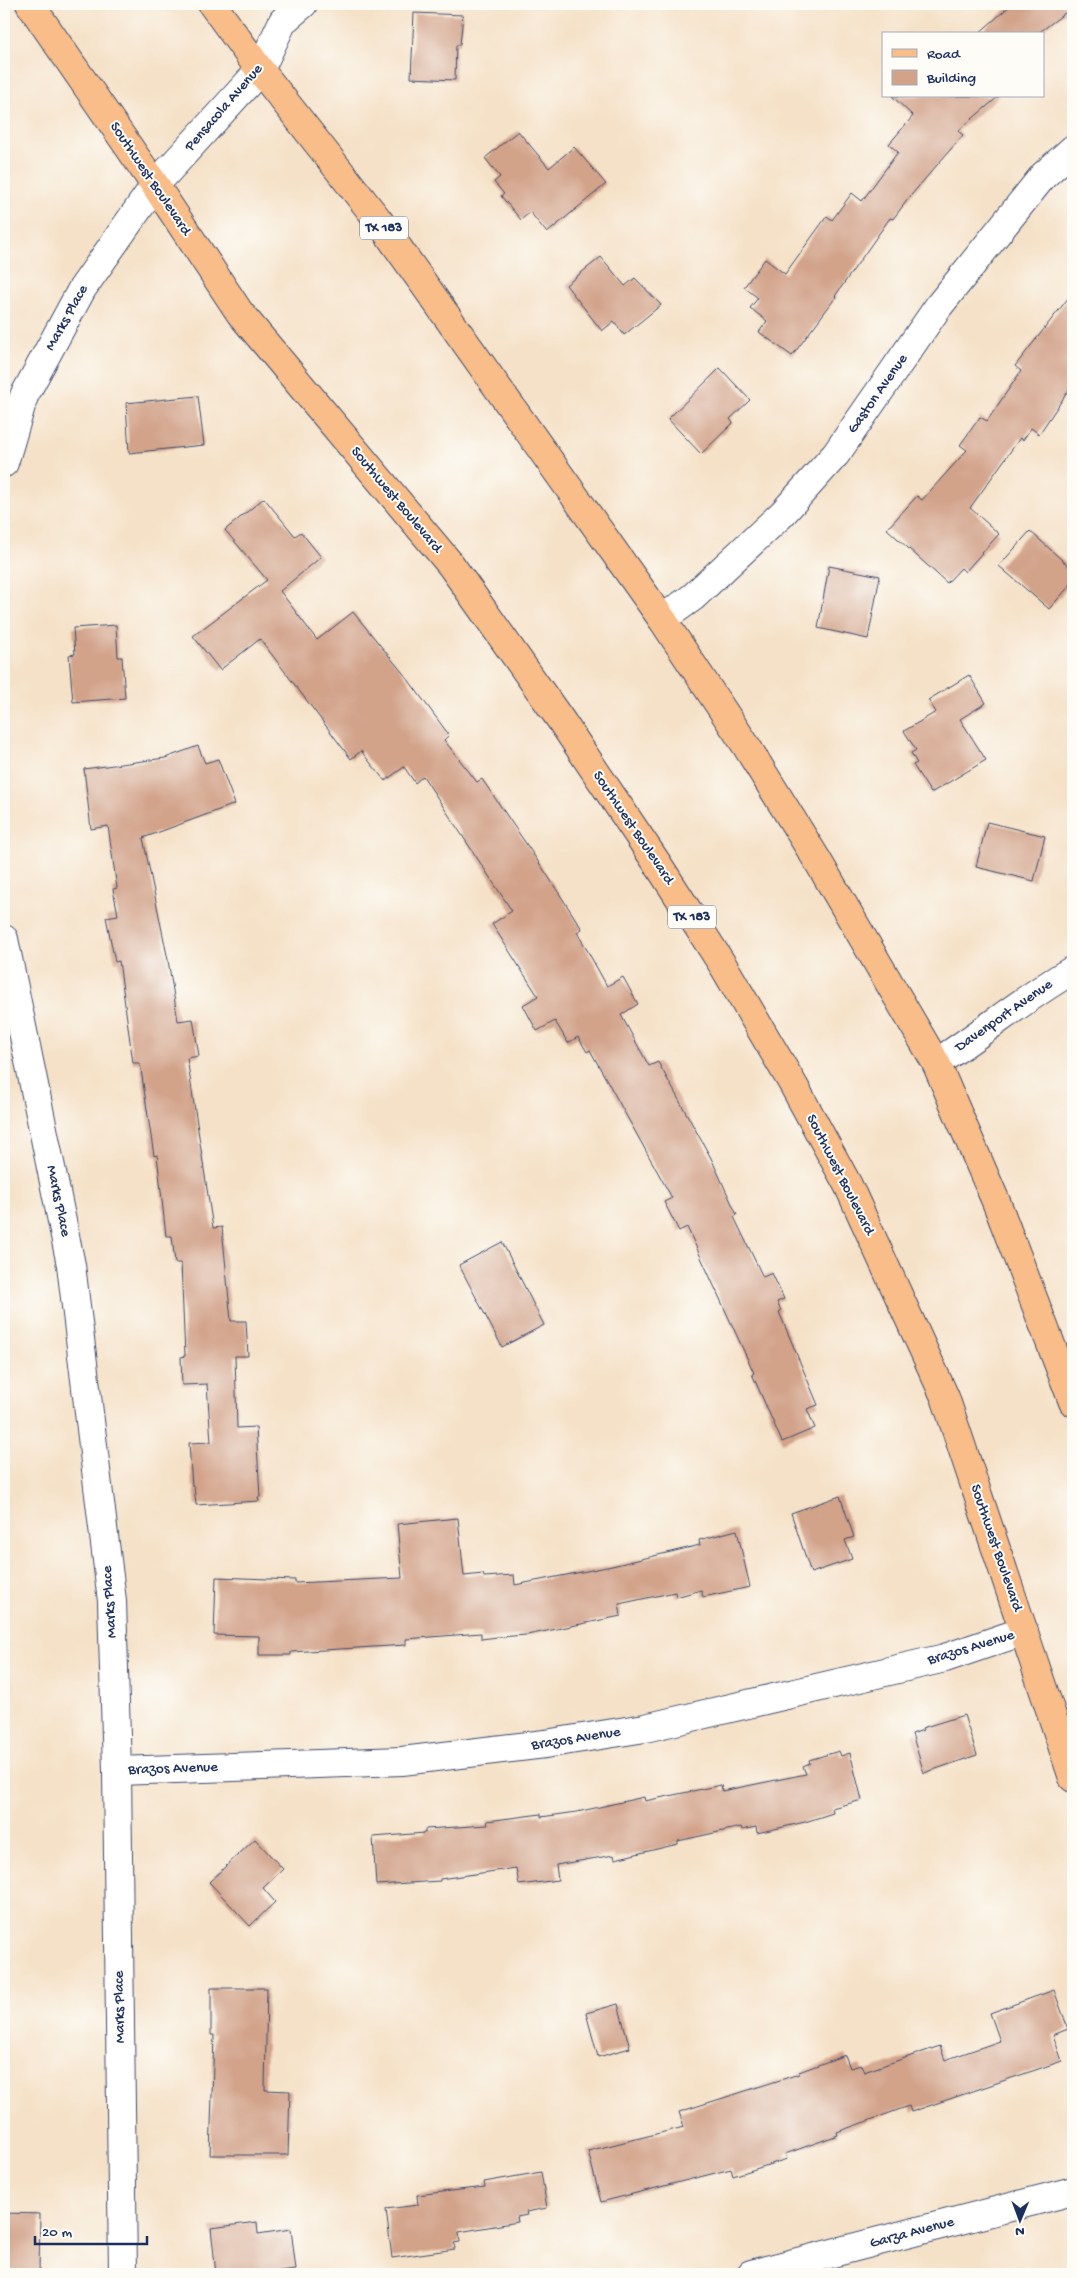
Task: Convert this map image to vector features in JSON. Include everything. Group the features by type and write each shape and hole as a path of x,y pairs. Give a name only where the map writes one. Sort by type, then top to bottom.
{"main road":[{"name":"Southwest Boulevard","path":"30,4 155,185 240,313 451,565 560,719 724,967 794,1086 848,1185 945,1397 1073,1778"},
{"name":"TX 183","path":"212,4 260,70 379,221 662,619 747,747 819,863 936,1062 997,1204 1073,1402"}],"street":[{"name":"Pensacola Avenue","path":"155,185 260,70 283,21 302,4"},
{"name":"Gaston Avenue","path":"662,619 693,597 782,514 836,454 938,307 1044,176 1073,148"},
{"name":"Marks Place","path":"4,463 24,396 77,297 110,246 155,185"},
{"name":"Marks Place","path":"4,939 71,1265 112,1601 117,1771 123,2274"},
{"name":"Davenport Avenue","path":"936,1062 980,1035 1043,987 1073,970"},
{"name":"Brazos Avenue","path":"117,1771 402,1760 546,1744 645,1728 926,1662 1024,1631"},
{"name":"Garza Avenue","path":"751,2274 1073,2191"}],"building":[{"path":"1012,4 1073,4 1073,7 1040,32 980,32"},
{"path":"414,13 463,15 460,45 456,45 455,80 411,78"},
{"path":"894,98 997,98 958,131 963,135 893,219 890,218 836,297 792,356 759,332 767,321 750,308 758,298 744,287 765,259 785,274 827,216 832,220 852,193 862,201 898,152 889,144 913,116"},
{"path":"518,131 549,168 574,147 606,184 547,233 530,212 521,220 501,196 504,194 494,182 500,177 485,158"},
{"path":"601,257 625,286 635,278 661,305 624,335 614,321 602,331 566,285"},
{"path":"1073,292 1073,384 1039,434 1031,428 1023,440 1020,438 970,508 999,534 965,572 961,568 947,583 887,529 917,496 922,500 967,450 960,445 980,417 987,421 1021,371 1015,366"},
{"path":"720,368 750,400 730,419 733,423 701,454 668,419"},
{"path":"198,396 204,445 129,453 126,403"},
{"path":"264,498 295,536 301,532 321,557 280,591 317,640 353,612 407,678 449,735 444,740 477,782 482,779 546,873 582,929 577,932 607,986 623,977 638,1004 621,1015 649,1066 658,1062 711,1158 737,1215 734,1217 763,1277 772,1273 784,1299 777,1302 781,1311 779,1312 818,1405 807,1409 815,1428 782,1442 752,1374 754,1373 687,1227 679,1231 664,1202 672,1198 590,1050 587,1052 578,1037 568,1043 555,1021 537,1031 523,1005 538,996 492,924 512,911 423,776 415,783 404,767 385,781 361,751 351,759 260,639 220,670 193,636 267,580 225,530"},
{"path":"1030,531 1073,570 1073,582 1049,609 999,566"},
{"path":"829,566 880,576 868,639 818,628"},
{"path":"116,625 118,657 122,657 125,698 73,702 69,655 75,654 73,628"},
{"path":"969,675 986,703 960,719 986,760 931,793 913,765 917,763 911,753 916,750 904,731 936,712 928,700"},
{"path":"198,746 205,763 218,759 235,804 143,838 168,960 178,1021 193,1019 199,1056 187,1058 213,1228 222,1227 231,1321 246,1321 248,1356 235,1356 237,1428 256,1427 260,1497 258,1497 259,1501 196,1505 194,1486 192,1486 189,1443 211,1442 207,1384 182,1385 181,1357 185,1356 181,1263 175,1263 172,1236 166,1236 157,1155 154,1156 140,1063 133,1063 119,961 115,962 106,917 118,915 113,889 117,888 108,826 91,829 84,769 165,758"},
{"path":"987,822 1045,836 1034,881 976,867"},
{"path":"502,1242 544,1325 502,1347 459,1265"},
{"path":"840,1496 854,1537 845,1540 852,1559 811,1573 791,1513"},
{"path":"458,1518 464,1576 483,1574 484,1577 514,1575 515,1585 612,1566 700,1545 699,1540 737,1530 750,1587 703,1597 701,1590 676,1597 675,1592 619,1604 621,1616 527,1635 481,1639 481,1633 406,1639 406,1645 291,1652 291,1655 259,1655 259,1636 214,1635 216,1577 295,1580 295,1583 402,1578 397,1524"},
{"path":"964,1715 977,1755 924,1773 912,1734 923,1730 922,1728"},
{"path":"839,1751 841,1756 850,1753 862,1800 832,1808 833,1813 805,1822 757,1833 756,1827 742,1830 741,1827 678,1841 678,1844 615,1859 614,1855 556,1865 558,1880 519,1885 516,1868 440,1879 440,1881 376,1885 373,1837 425,1833 425,1829 488,1825 487,1821 541,1814 541,1817 577,1812 644,1797 645,1801 721,1785 722,1791 806,1774 803,1766 810,1763 809,1760"},
{"path":"255,1839 283,1869 263,1888 275,1902 250,1926 209,1882"},
{"path":"211,1988 267,1988 265,2090 290,2091 288,2155 210,2155 214,2035 211,2035"},
{"path":"1054,1990 1068,2029 1053,2035 1062,2061 911,2112 909,2106 837,2132 838,2135 785,2154 787,2159 733,2176 731,2169 601,2202 588,2151 684,2127 679,2112 799,2074 799,2072 845,2055 850,2068 861,2065 864,2072 940,2046 945,2060 1000,2041 990,2013"},
{"path":"618,2004 630,2048 598,2057 586,2013"},
{"path":"541,2172 547,2208 526,2212 527,2215 517,2217 518,2222 459,2232 460,2242 454,2243 455,2249 392,2258 386,2209 418,2205 417,2195 485,2187 484,2182"},
{"path":"4,2213 40,2214 39,2272 4,2272"},
{"path":"257,2222 258,2234 291,2229 296,2270 262,2274 216,2274 211,2228"}]}
